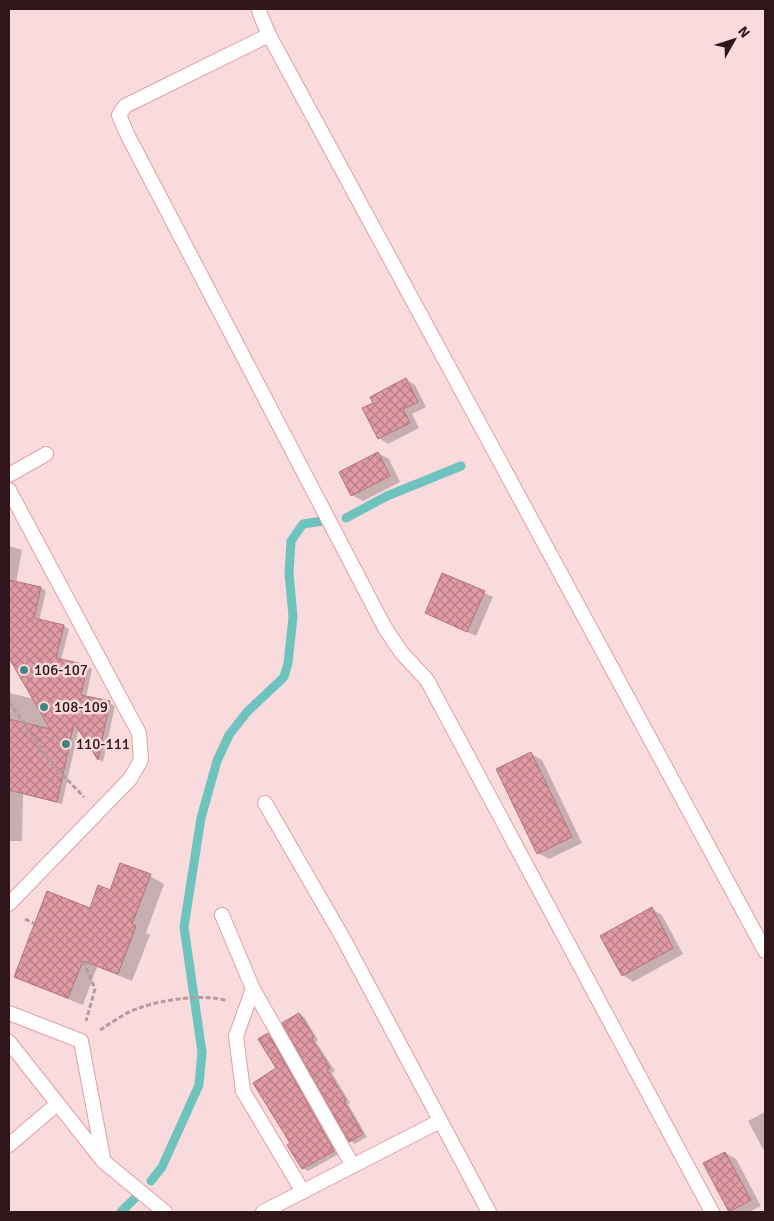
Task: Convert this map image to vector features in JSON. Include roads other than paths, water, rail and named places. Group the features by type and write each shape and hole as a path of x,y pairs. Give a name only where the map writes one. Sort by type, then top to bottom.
{"lane":[{"path":"259,9 269,36 765,951"},
{"path":"269,36 125,106 119,115 127,134 384,628 401,652 427,680 712,1212"},
{"path":"9,475 46,454"},
{"path":"9,490 139,733 141,760 130,779 9,904"},
{"path":"265,803 343,938 489,1212"},
{"path":"222,915 253,989 353,1166"},
{"path":"253,989 236,1036 243,1091 303,1192"},
{"path":"9,1013 81,1041 103,1161"},
{"path":"9,1042 103,1161 165,1212"},
{"path":"9,1145 57,1104"},
{"path":"263,1212 440,1121"}],"waterway":[{"path":"346,518 387,496 461,466"},
{"path":"151,1181 162,1167 199,1085 202,1052 184,927 201,818 217,761 229,735 247,712 284,677 288,663 293,617 289,573 291,541 303,524 323,521"},
{"path":"121,1212 135,1198"}],"place":[{"name":"106-107","path":"24,670"},
{"name":"108-109","path":"44,707"},
{"name":"110-111","path":"66,744"}]}
